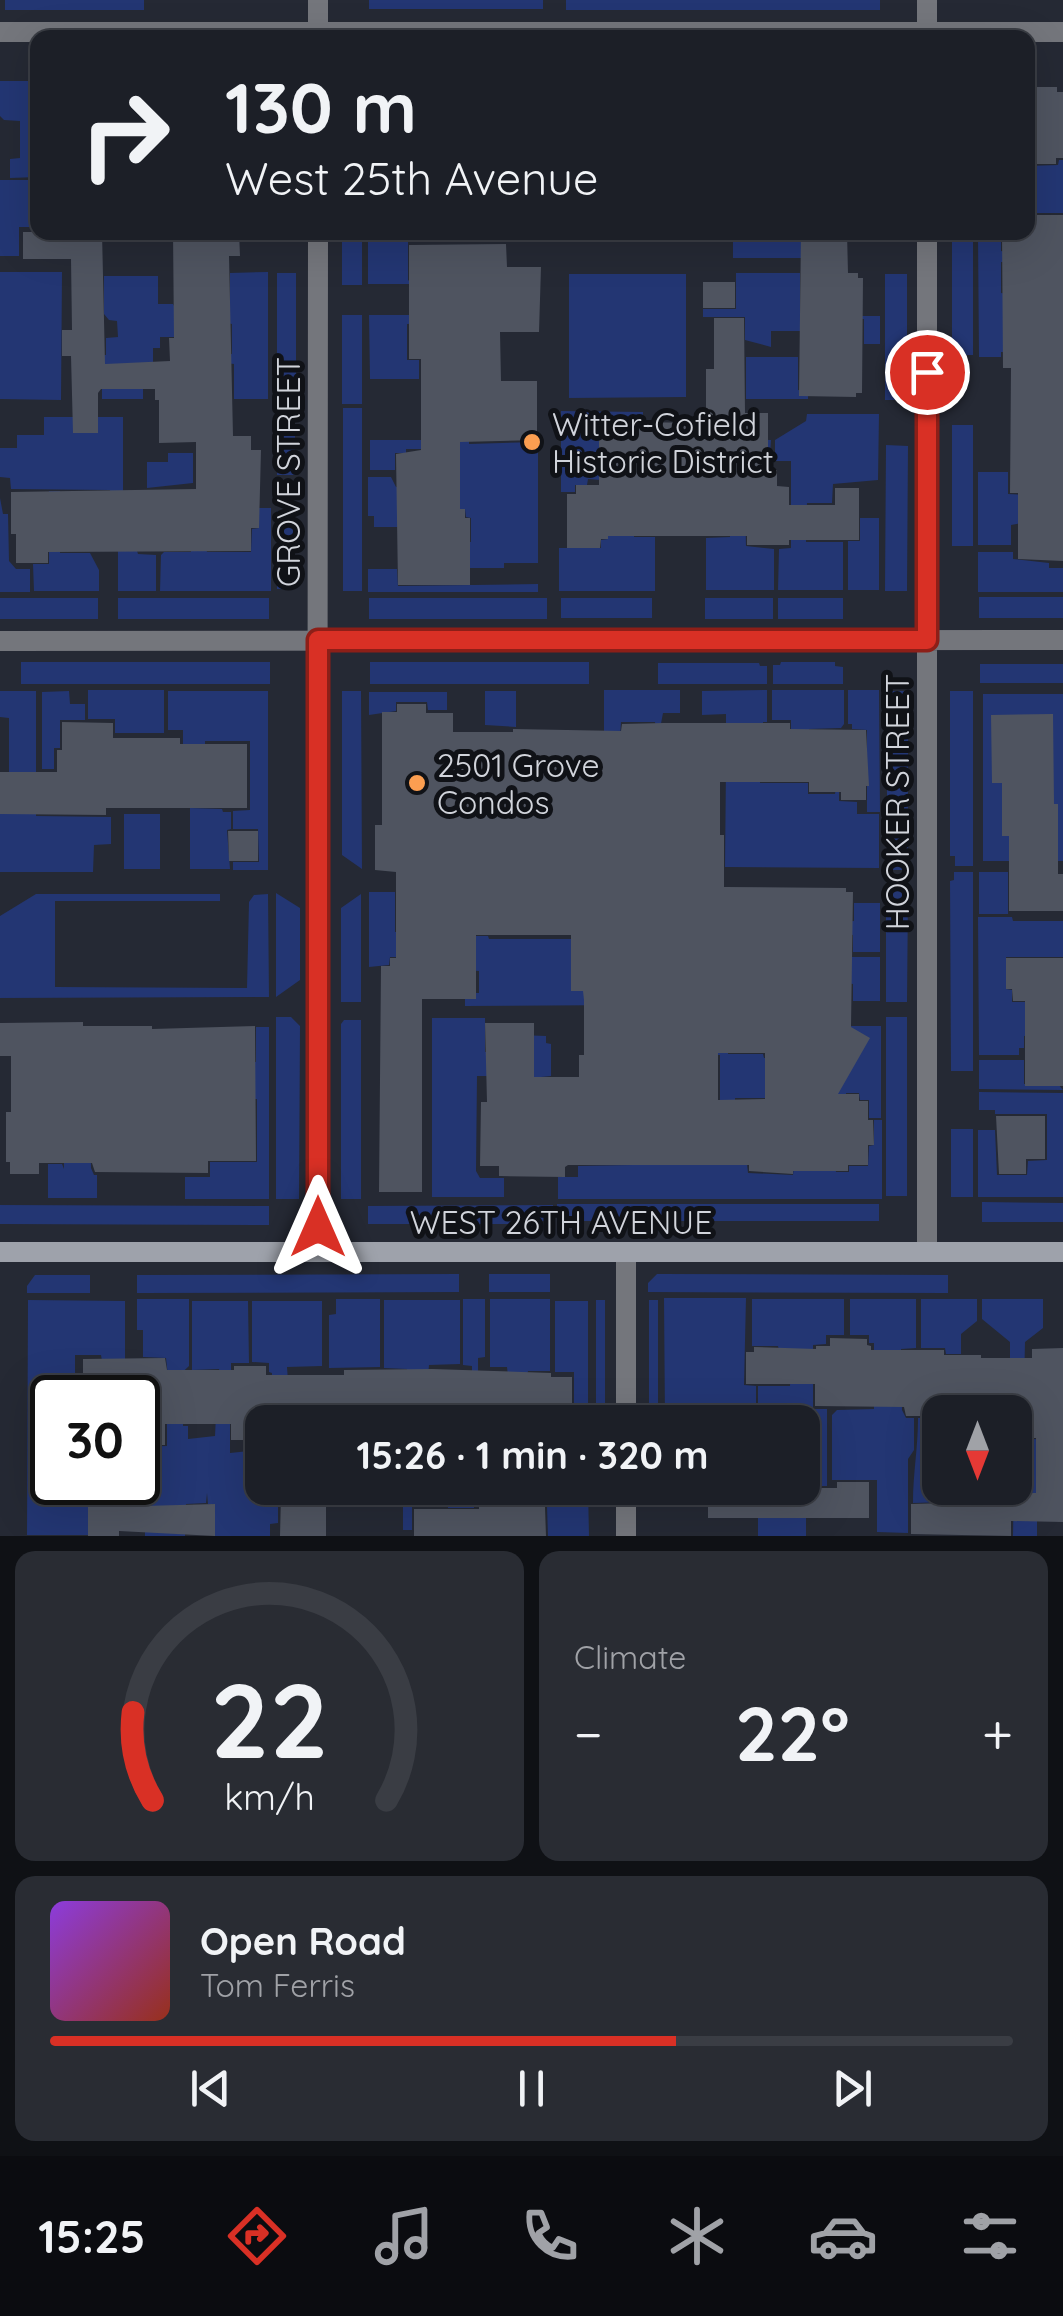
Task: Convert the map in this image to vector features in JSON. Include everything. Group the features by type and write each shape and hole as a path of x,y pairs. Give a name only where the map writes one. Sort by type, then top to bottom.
{"street":[{"path":"318,0 318,30"},
{"path":"926,0 926,30"},
{"path":"0,32 30,32"},
{"path":"1035,33 1063,32"},
{"name":"GROVE STREET","path":"318,240 318,1252"},
{"name":"HOOKER STREET","path":"927,240 927,1252"},
{"path":"0,641 1063,640"},
{"name":"WEST 26TH AVENUE","path":"0,1252 1063,1252"},
{"path":"626,1252 626,1405"},
{"path":"626,1505 626,1536"}],"shaded area":[{"path":"5,0 144,0 144,10 5,10"},
{"path":"369,0 543,0 543,9 369,9"},
{"path":"566,0 880,0 880,10 566,10"},
{"path":"0,81 30,81 30,177 10,178 10,159 20,158 20,121 0,116"},
{"path":"1063,160 1063,213 1035,213 1035,166 1058,165"},
{"path":"0,180 30,180 30,227 19,227 19,256 0,256"},
{"path":"342,240 362,240 362,285 342,285"},
{"path":"368,240 408,240 408,280 413,284 368,284"},
{"path":"733,240 806,240 806,258 733,258"},
{"path":"952,240 973,240 973,355 952,355"},
{"path":"978,240 1001,240 1001,251 1008,252 1008,262 1001,262 1001,293 1009,294 1003,327 1009,327 1009,352 1001,352 1001,357 979,357"},
{"path":"0,272 62,272 61,400 0,399"},
{"path":"268,272 268,399 234,399 234,364 226,363 226,355 232,354 232,324 227,323 176,337 160,337 160,348 153,348 153,363 143,363 143,399 102,399 106,338 118,337 117,321 104,314 104,276 158,276 158,304 173,304 176,310 230,307 230,273"},
{"path":"277,273 296,273 296,397 277,397"},
{"path":"736,273 800,273 800,316 880,316 880,344 864,344 864,319 803,319 802,331 771,331 771,347 745,340 745,317 703,317 703,309 736,309"},
{"path":"569,274 686,274 686,397 569,398"},
{"path":"885,274 907,274 907,400 885,400"},
{"path":"342,315 362,315 362,404 342,404"},
{"path":"369,315 427,315 427,323 407,324 407,360 419,360 419,379 370,379"},
{"path":"746,357 798,357 798,390 808,391 808,399 746,399"},
{"path":"343,408 362,408 362,591 343,591"},
{"path":"561,411 643,412 639,450 601,480 588,479 587,485 575,485 575,492 561,492"},
{"path":"277,413 295,413 295,475 277,475"},
{"path":"807,414 879,414 878,480 833,484 832,503 807,503 806,542 843,542 843,590 778,590 779,549 791,548 791,461 775,461 775,440 806,421"},
{"path":"44,417 123,417 123,506 138,554 156,555 156,591 118,591 118,549 110,490 11,489 10,478 0,477 0,448 17,448 17,435 44,435"},
{"path":"952,425 973,425 973,546 952,546"},
{"path":"736,439 771,440 769,469 744,470 746,546 774,549 774,590 706,590 706,538 730,537"},
{"path":"370,440 538,442 538,563 462,568 462,542 471,542 471,518 466,517 465,509 408,509 398,527 374,527 374,516 368,516 368,477 391,477 396,487 460,489 460,449 406,449 406,453 395,453 395,470 370,470"},
{"path":"886,445 908,446 907,591 885,591"},
{"path":"168,453 193,453 193,483 147,488 147,462 168,462"},
{"path":"978,472 1008,472 1008,494 1028,495 1022,523 1011,525 1011,545 978,545"},
{"path":"191,489 207,552 251,552 252,529 259,528 259,508 271,508 271,591 160,591 161,555 191,552"},
{"path":"49,491 60,491 60,553 90,553 99,570 99,591 34,591 33,564 49,564"},
{"path":"608,492 634,492 634,537 655,537 655,591 559,591 559,548 601,548 601,540 608,539"},
{"path":"0,498 3,514 8,514 9,561 16,569 30,569 30,592 0,592"},
{"path":"277,511 295,511 295,589 277,589"},
{"path":"860,518 879,518 879,590 848,590 848,541 860,541"},
{"path":"978,552 1013,552 1013,559 1063,568 1063,592 978,592"},
{"path":"368,569 397,569 398,586 538,584 538,592 368,592"},
{"path":"979,597 1063,597 1063,618 979,618"},
{"path":"0,598 98,598 98,619 0,619"},
{"path":"118,598 269,598 269,619 118,619"},
{"path":"369,598 547,598 547,619 369,619"},
{"path":"561,598 652,598 652,618 561,618"},
{"path":"705,598 773,598 773,619 705,619"},
{"path":"778,598 843,598 843,619 778,619"},
{"path":"21,662 270,662 270,684 21,684"},
{"path":"370,662 589,662 589,684 370,684"},
{"path":"835,662 835,666 843,667 843,684 773,684 773,665"},
{"path":"658,663 759,663 767,666 767,684 658,684"},
{"path":"980,664 1063,664 1063,683 980,683"},
{"path":"88,690 164,690 164,733 115,733 115,719 88,719"},
{"path":"604,690 680,690 680,713 663,713 659,734 655,722 621,722 620,738 604,738"},
{"path":"767,690 767,722 763,722 763,728 726,728 726,714 702,715 702,691"},
{"path":"772,690 844,690 841,728 809,729 809,781 791,734 791,720 772,720"},
{"path":"848,690 879,690 880,812 867,812 867,730 852,729 852,724 848,724"},
{"path":"0,691 36,691 36,816 111,817 111,844 94,845 93,872 0,872 0,814 9,814 9,718 0,717"},
{"path":"69,691 70,704 85,704 85,720 60,720 60,748 54,748 54,769 42,769 42,692"},
{"path":"168,691 268,691 268,870 233,870 233,862 259,862 258,829 233,829 233,811 250,810 250,741 205,741 205,776 183,762 183,730 168,730"},
{"path":"342,691 361,691 362,869 342,855"},
{"path":"485,691 516,691 516,727 485,725"},
{"path":"887,691 908,691 908,870 887,870"},
{"path":"950,691 973,691 973,866 955,866 955,856 950,856"},
{"path":"369,692 447,692 447,710 428,710 427,702 396,702 396,711 369,715"},
{"path":"983,694 1063,694 1063,861 983,861"},
{"path":"726,765 760,765 760,783 808,783 808,794 835,794 839,787 839,801 857,802 857,814 879,814 879,868 725,867"},
{"path":"190,808 231,812 231,829 227,830 230,869 190,869"},
{"path":"124,814 160,814 160,869 124,869"},
{"path":"954,872 973,872 973,1071 951,1071 950,881 954,880"},
{"path":"979,872 1008,872 1008,914 979,914"},
{"path":"886,890 905,890 908,895 907,1002 886,1002"},
{"path":"369,892 395,892 395,932 423,932 404,957 390,957 389,965 369,967"},
{"path":"276,893 300,908 300,980 276,997"},
{"path":"36,894 220,894 220,901 55,901 55,987 247,988 249,902 254,895 268,894 269,997 0,998 0,916"},
{"path":"361,894 361,1002 341,1002 341,908"},
{"path":"854,903 880,903 880,952 853,952 853,935 846,934 629,1005 465,1006 465,993 479,993 479,971 465,970 425,936 697,939 854,921"},
{"path":"978,917 1063,921 1063,957 1006,957 1006,989 1012,990 1012,1002 1063,1002 1063,1035 1024,1036 1024,1048 1019,1048 1019,1055 979,1055"},
{"path":"851,957 880,957 880,1001 853,1001 853,984 846,983"},
{"path":"276,1017 291,1017 300,1026 299,1199 276,1199"},
{"path":"886,1017 907,1017 907,1196 886,1196"},
{"path":"432,1018 485,1018 485,1052 507,1051 519,1035 546,1036 546,1043 551,1044 551,1076 541,1077 541,1088 512,1076 477,1076 476,1171 480,1178 504,1178 504,1197 432,1197"},
{"path":"344,1020 361,1020 361,1199 341,1199"},
{"path":"778,1026 881,1026 881,1118 869,1118 869,1100 860,1100 859,1093 846,1093 846,1098 735,1098 735,1116 720,1116 720,1055 716,1055 728,1040 728,1054 778,1058"},
{"path":"256,1027 269,1027 269,1199 185,1199 185,1177 210,1177 210,1162 257,1162 257,1099 246,1099 221,1062 256,1062"},
{"path":"633,1058 664,1165 747,1164 748,1173 793,1175 794,1166 835,1166 836,1172 849,1172 849,1166 868,1166 869,1146 874,1145 874,1120 882,1120 882,1199 558,1199 558,1177 578,1177 578,1166 632,1165"},
{"path":"979,1060 1024,1060 1024,1084 1058,1084 1063,1090 979,1089"},
{"path":"979,1092 1063,1093 1063,1197 978,1197 978,1130 995,1130 997,1175 1027,1175 1028,1161 1047,1160 1047,1114 995,1114 995,1110 979,1110"},
{"path":"90,1106 91,1168 97,1175 97,1198 48,1198 48,1164 62,1164 64,1169 64,1157"},
{"path":"951,1129 973,1129 973,1197 951,1197"},
{"path":"982,1202 1063,1203 1063,1222 982,1222"},
{"path":"557,1204 879,1204 879,1221 557,1221"},
{"path":"0,1205 269,1206 269,1225 0,1224"},
{"path":"553,1205 553,1221 525,1224 368,1224 368,1206"},
{"path":"459,1274 459,1292 137,1293 137,1275"},
{"path":"489,1274 550,1274 550,1292 489,1292"},
{"path":"657,1274 948,1275 948,1293 648,1292 648,1283"},
{"path":"35,1275 90,1275 90,1293 27,1293"},
{"path":"664,1298 746,1298 744,1385 756,1386 756,1405 665,1405"},
{"path":"137,1299 189,1299 189,1366 169,1385 166,1358 143,1357 143,1330 137,1330"},
{"path":"336,1299 380,1299 380,1367 329,1368 329,1315 336,1314"},
{"path":"463,1299 485,1299 485,1357 478,1358 478,1376 472,1376 472,1366 463,1365"},
{"path":"490,1299 550,1299 550,1371 508,1376 507,1367 490,1367"},
{"path":"752,1299 844,1299 844,1335 826,1335 826,1344 813,1345 813,1405 758,1405 758,1386 790,1386 791,1351 779,1350 778,1346 752,1346"},
{"path":"850,1299 916,1299 916,1348 901,1349 902,1410 906,1418 914,1418 914,1450 908,1459 908,1533 877,1532 877,1480 832,1480 832,1415 837,1410 874,1409 874,1343 869,1343 869,1335 850,1335"},
{"path":"921,1299 977,1299 977,1321 961,1334 961,1354 946,1354 945,1348 921,1348"},
{"path":"982,1299 1043,1299 1043,1328 1025,1342 1024,1386 1010,1363 1010,1342 982,1319"},
{"path":"28,1300 125,1301 125,1360 102,1361 101,1355 75,1355 75,1375 30,1375 30,1505 89,1505 88,1535 27,1535"},
{"path":"384,1300 460,1300 460,1364 429,1365 428,1377 407,1382 407,1369 384,1368"},
{"path":"596,1300 605,1300 605,1405 596,1405"},
{"path":"649,1300 658,1300 658,1405 649,1405"},
{"path":"192,1301 248,1301 249,1363 231,1363 231,1373 220,1373 219,1369 192,1370"},
{"path":"252,1301 322,1301 322,1366 287,1367 290,1405 272,1405 269,1363 252,1362"},
{"path":"555,1301 588,1301 588,1405 574,1405 574,1372 555,1372"},
{"path":"230,1375 230,1453 245,1451 245,1505 278,1505 278,1523 270,1524 270,1536 215,1536 215,1504 208,1504 207,1493 206,1503 186,1504 185,1536 145,1536 145,1505 160,1505 160,1446 167,1446 167,1417 183,1417 188,1439 215,1436 216,1415"},
{"path":"1012,1389 1030,1389 1030,1395 1012,1395"},
{"path":"820,1409 827,1409 827,1486 820,1486"},
{"path":"918,1418 922,1418 922,1503 913,1503"},
{"path":"1032,1439 1062,1440 1037,1457 1037,1536 1013,1536 1014,1505 1032,1505"},
{"path":"375,1505 444,1505 412,1506 412,1530 403,1530 403,1506"},
{"path":"448,1505 474,1505 474,1508"},
{"path":"511,1505 588,1505 589,1536 548,1536 547,1506"},
{"path":"758,1505 806,1505 806,1536 758,1536"}],"building":[{"path":"1035,87 1057,87 1057,92 1063,92 1063,158 1056,158 1056,164 1035,164"},
{"path":"1035,215 1063,215 1063,561 1018,559 1018,493 1010,493 1011,368 1003,368 1002,240 1035,240"},
{"path":"23,232 30,232 30,240 102,240 105,364 170,361 169,338 174,338 173,240 239,240 240,256 229,256 233,436 251,436 251,450 261,450 259,528 251,528 251,551 48,552 48,563 16,563 11,492 196,489 196,442 159,443 159,400 155,400 155,389 101,389 98,433 73,433 71,356 62,356 62,330 72,330 71,259 23,259"},
{"path":"801,240 847,240 848,273 858,273 858,278 863,278 862,393 856,393 856,397 799,396"},
{"path":"506,244 507,267 541,267 539,332 500,332 501,381 537,381 537,440 460,442 460,509 465,509 465,518 470,518 470,585 398,585 396,454 421,450 421,359 409,359 409,245"},
{"path":"703,282 735,282 735,308 703,308"},
{"path":"714,318 744,318 745,413 768,413 768,470 777,470 777,486 789,487 789,505 835,505 835,488 859,488 859,540 789,540 789,545 747,545 747,536 608,536 601,539 600,548 567,548 567,494 576,494 576,485 599,485 599,418 706,423 706,369 714,369"},
{"path":"397,704 426,704 426,713 453,713 453,732 621,731 622,724 663,723 790,723 790,729 866,730 866,800 841,800 841,792 809,792 809,782 720,782 720,835 724,835 724,887 846,888 846,892 853,892 851,1027 870,1038 838,1094 859,1094 859,1101 868,1101 874,1145 868,1145 868,1165 848,1165 848,1171 793,1174 749,1171 749,1165 568,1165 565,1177 499,1176 499,1166 480,1166 481,1102 487,1102 485,1023 534,1023 534,1077 579,1077 579,1055 584,1055 584,1000 583,991 571,991 571,935 476,935 476,999 422,999 422,1192 379,1192 381,966 390,966 390,958 396,958 396,872 375,870 375,825 382,825 382,712 397,712","holes":["718,1053 765,1053 765,1099 718,1100"]},
{"path":"1053,714 1054,804 1058,804 1058,874 1063,874 1063,911 1009,911 1009,836 1002,836 1002,783 992,783 991,715"},
{"path":"62,722 113,723 113,738 247,744 247,808 106,808 106,815 0,814 0,772 57,772"},
{"path":"228,831 258,831 258,861 229,861"},
{"path":"1006,958 1063,958 1063,1086 1025,1086 1025,1001 1013,1001 1012,989 1006,989"},
{"path":"83,1022 83,1026 152,1029 255,1026 256,1161 208,1161 208,1173 95,1172 92,1163 39,1163 39,1174 10,1174 10,1162 6,1162 6,1112 11,1112 11,1056 0,1056 0,1023"},
{"path":"996,1116 1045,1116 1045,1159 1026,1159 1026,1174 999,1174"},
{"path":"830,1338 867,1339 871,1350 944,1350 944,1355 981,1358 1032,1358 1032,1349 1063,1348 1063,1522 1011,1521 1011,1536 911,1534 911,1504 1032,1505 1032,1493 1036,1493 1036,1438 1032,1395 922,1395 922,1416 906,1416 904,1407 815,1405 815,1384 746,1384 746,1352 754,1352 754,1347 830,1346"},
{"path":"165,1358 167,1370 266,1366 266,1375 432,1369 551,1373 551,1377 572,1377 572,1405 245,1405 245,1440 231,1440 231,1424 165,1424 165,1445 160,1445 160,1375 83,1375 83,1359"},
{"path":"837,1482 869,1482 869,1518 708,1518 708,1505 820,1505 820,1488 837,1488"},
{"path":"215,1504 215,1536 119,1531 119,1536 88,1536 88,1505"},
{"path":"281,1505 326,1505 326,1536 280,1536"},
{"path":"479,1505 545,1507 546,1536 414,1536 414,1509 479,1509"}],"place":[{"name":"Witter-Cofield Historic District","path":"532,442"},
{"name":"2501 Grove Condos","path":"417,783"}],"route":[{"path":"318,1227 318,640 927,640 927,372"}]}
